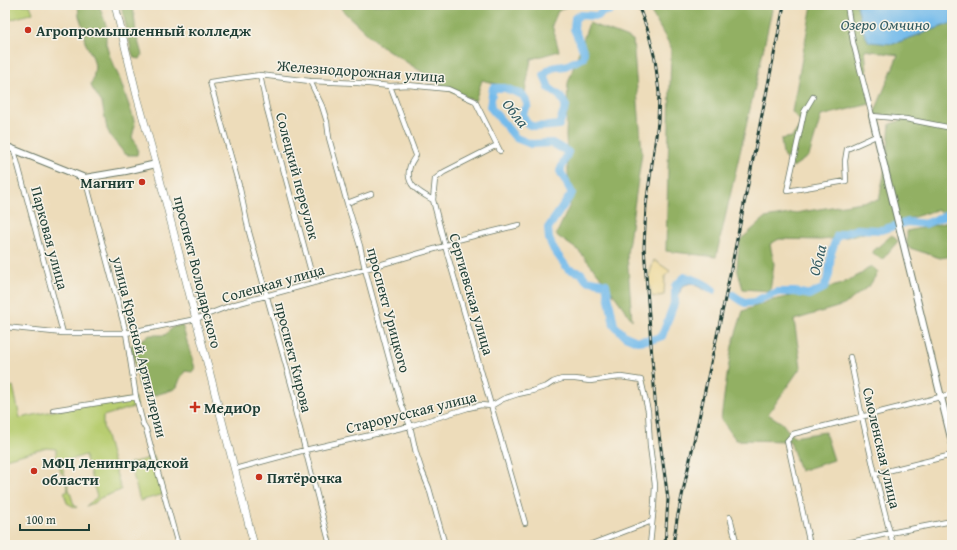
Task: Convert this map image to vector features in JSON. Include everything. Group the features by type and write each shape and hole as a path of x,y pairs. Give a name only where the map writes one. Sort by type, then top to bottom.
{"main road":[{"name":"проспект Володарского","path":"115,5 140,108 156,164 254,545"}],"street":[{"path":"846,5 853,42 952,442"},
{"name":"Железнодорожная улица","path":"210,82 260,75 390,86 408,85 448,89 475,101 500,151"},
{"name":"Солецкий переулок","path":"260,75 314,283"},
{"name":"проспект Урицкого","path":"310,80 328,122 330,138 401,403 410,426 422,471 430,488 445,545"},
{"name":"проспект Кирова","path":"210,82 240,189 249,232 295,398 295,410 330,545"},
{"path":"390,86 416,155 408,175 413,187 420,193 434,200"},
{"path":"813,97 804,112 793,169 787,191 846,181 845,161 848,149 876,136"},
{"path":"872,116 906,119 952,128"},
{"name":"Сергиевская улица","path":"497,145 444,172 435,179 434,200 445,246 525,523"},
{"path":"5,146 84,178 156,164"},
{"name":"Парковая улица","path":"14,150 63,333"},
{"name":"улица Красной Артиллерии","path":"84,178 126,333 136,397 178,545"},
{"path":"347,203 371,194"},
{"name":"Солецкая улица","path":"5,327 63,333 126,333 196,319 232,306 445,246 457,240 519,225"},
{"name":"Смоленская улица","path":"850,357 874,474 893,545"},
{"name":"Старорусская улица","path":"235,469 305,450 410,426 468,408 481,405 491,406 510,396 532,391 562,379 590,381 622,377 641,380 648,411 654,485 652,521"},
{"path":"810,545 787,441 793,434 952,394"},
{"path":"53,410 136,397"},
{"path":"874,474 952,455"},
{"path":"730,517 737,545"},
{"path":"589,545 652,521 650,545"},
{"path":"839,545 952,521"}],"green space":[{"path":"12,5 30,5 33,13 6,21 5,7"},
{"path":"78,5 99,5 106,25 106,44 133,117 135,125 132,137 138,149 137,155 125,154 111,137 107,129 102,103 91,84 95,66 93,58 85,42 85,33 79,16"},
{"path":"121,5 133,5 136,33 142,55 140,59 134,58 131,50"},
{"path":"341,5 570,5 558,11 552,25 559,51 531,59 525,92 482,80 475,101 448,89 377,43 342,10"},
{"path":"647,5 773,5 716,257 666,251 671,47"},
{"path":"812,5 857,5 863,31 893,44 952,23 952,215 936,210 854,236 821,240 779,239 770,244 774,264 770,291 743,289 737,269 739,241 765,218 879,200 887,158 890,124 905,119 874,114 898,55 865,50 870,104 821,116 809,156 793,167 783,155 781,139 792,137 802,123 792,112"},
{"path":"589,23 633,40 642,153 627,254 632,320 604,281 579,251 556,235 570,205 566,136 568,83"},
{"path":"949,222 952,225 952,256 940,258 907,247 907,231"},
{"path":"892,235 898,241 882,260 872,252"},
{"path":"871,266 878,272 870,285 844,305 794,320 801,367 768,414 782,423 793,437 825,432 834,460 800,471 790,441 736,440 721,419 732,346 743,311 769,301 839,285 861,274"},
{"path":"182,325 195,368 192,372 185,371 177,387 152,396 140,389 134,356 130,346 150,335 165,335 173,327"},
{"path":"13,386 20,418 53,411 135,398 137,406 103,416 103,426 121,490 100,498 96,502 86,506 97,497 85,455 61,463 74,505 77,507 76,508 67,503 64,493 68,491 64,474 61,473 56,455 56,449 47,448 5,459 5,389"},
{"path":"154,457 164,494 140,501 130,463"}],"sand":[{"path":"654,260 670,271 665,276 664,295 652,297 648,279"}],"water":[{"name":"Озеро Омчино","path":"857,5 952,5 952,23 893,44 869,42 863,31"},
{"path":"685,277 700,282 713,290 703,289 691,283 682,286 664,339 662,336 675,301 675,286"}],"waterway":[{"name":"Обла","path":"616,5 617,6 611,10 602,12 598,16 580,15 575,18 574,29 584,52 583,58 565,66 552,68 544,75 549,88 560,96 566,106 559,125 542,127 529,125 523,113 528,105 523,95 505,88 493,88 490,107 516,138 531,144 552,143 568,152 560,171 572,193 548,228 549,239 554,250 568,269 581,273 586,280 606,284 614,325 625,336 637,341 654,339 662,336 675,301 675,286 685,277 700,282 713,290"},
{"name":"Обла","path":"733,295 745,303 755,302 778,292 795,292 810,295 824,288 829,275 831,253 837,236 857,229 881,230 908,222 925,224 952,213"}],"railway":[{"path":"638,5 648,31 655,59 659,93 658,122 646,205 644,247 656,413 668,499 665,545"},
{"path":"673,545 677,519 726,294 784,5"}],"place":[{"name":"Агропромышленный колледж","path":"28,30"},
{"name":"Магнит","path":"142,182"},
{"name":"МедиОр","path":"195,407"},
{"name":"МФЦ Ленинградской области","path":"34,471"},
{"name":"Пятёрочка","path":"259,477"}]}
